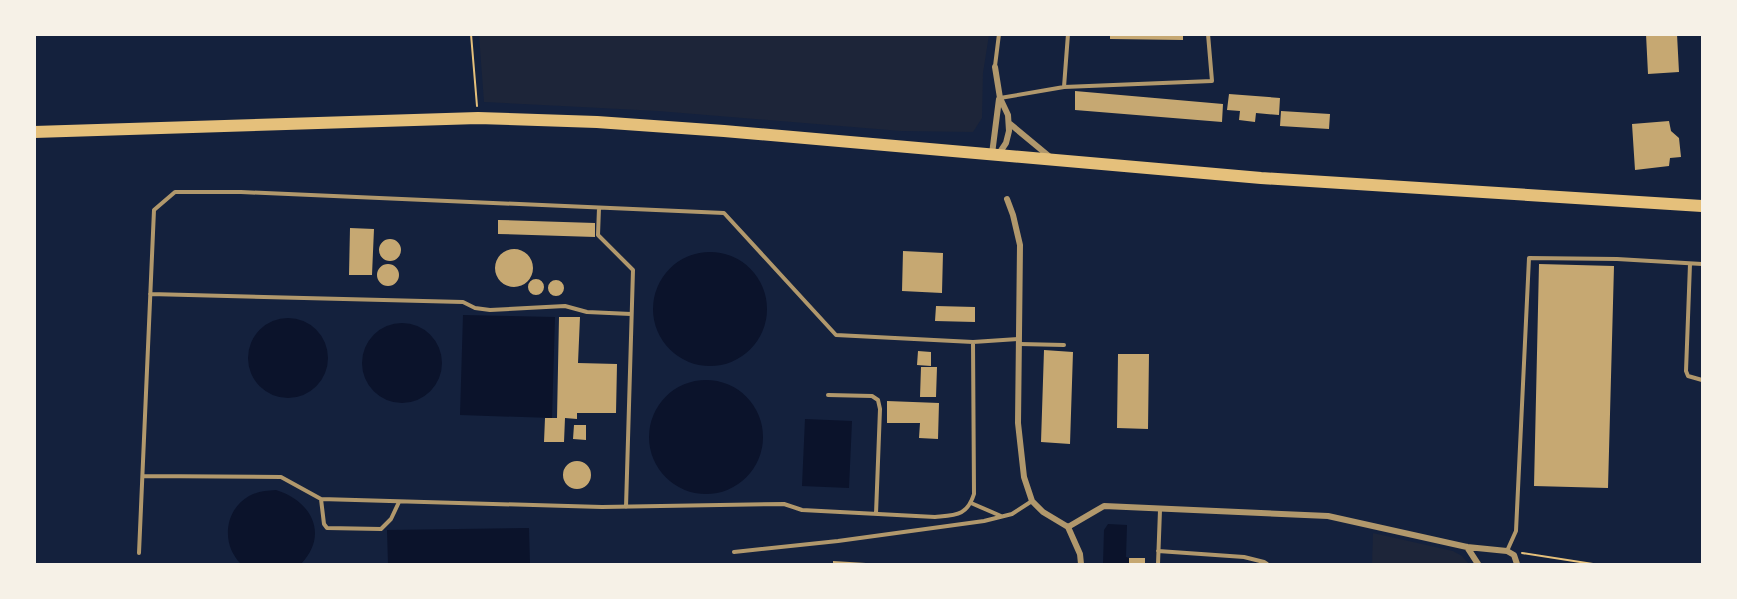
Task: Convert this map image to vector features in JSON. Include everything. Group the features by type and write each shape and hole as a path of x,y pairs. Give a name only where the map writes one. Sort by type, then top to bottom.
{"main road":[{"path":"34,132 478,118 597,122 1261,178 1702,206"}],"street":[{"path":"995,67 1000,98 1009,123 1008,137 995,156"},
{"path":"995,156 1000,98"},
{"path":"1009,123 1055,161"},
{"path":"1007,199 1020,245 1018,423 1024,477 1032,501 1043,512 1068,527 1080,554 1081,564"},
{"path":"1068,527 1104,506 1328,516 1467,547 1507,551 1514,555 1517,564"},
{"path":"1467,547 1478,564"}],"lane":[{"path":"995,67 999,34"},
{"path":"1064,87 1068,34"},
{"path":"1000,98 1064,87 1212,81 1208,34"},
{"path":"139,553 154,210 175,192 241,192 724,213 836,335 974,342 1020,341 1064,345"},
{"path":"599,208 598,235 633,270 626,507"},
{"path":"1507,551 1516,531 1529,258 1617,259 1702,264"},
{"path":"1690,264 1686,371 1688,376 1702,380"},
{"path":"150,294 463,302 475,308 490,310 565,306 587,312 631,314"},
{"path":"142,476 281,477 321,500 626,507 784,504 802,510 951,516 961,513 971,503 974,494 974,342"},
{"path":"828,395 872,396 878,400 880,409 876,514"},
{"path":"321,500 324,524 327,528 381,529 391,519 399,502"},
{"path":"734,552 838,541 984,521 1012,514 1032,501"},
{"path":"971,503 1001,517"},
{"path":"1158,564 1160,510"},
{"path":"1158,551 1244,557 1266,564"}],"path":[{"path":"471,34 478,118"},
{"path":"1507,551 1593,564"}],"shaded area":[{"path":"479,34 989,35 983,73 982,118 973,132 901,131 658,111 484,102"},
{"path":"710,252 732,256 742,261 758,277 763,287 767,309 763,331 758,341 742,357 732,362 710,366 688,362 678,357 662,341 657,331 653,309 657,287 662,277 678,261 688,256"},
{"path":"463,315 555,317 552,418 460,415"},
{"path":"288,318 303,321 316,330 325,343 328,358 325,373 316,386 303,395 288,398 273,395 260,386 251,373 248,358 251,343 260,330 273,321"},
{"path":"394,323 410,323 431,334 442,355 442,371 431,392 410,403 394,403 380,397 368,385 362,371 362,355 368,341 380,329"},
{"path":"706,380 728,384 746,397 759,415 763,437 759,459 746,477 728,490 706,494 684,490 666,477 653,459 649,437 653,415 666,397 684,384"},
{"path":"805,419 852,421 849,488 802,486"},
{"path":"276,490 299,502 312,520 315,531 314,542 309,553 301,564 241,564 230,547 228,538 228,528 234,510 249,496"},
{"path":"1108,524 1127,525 1126,557 1129,558 1129,564 1103,564 1104,530"},
{"path":"529,528 530,564 388,564 387,530"},
{"path":"1373,533 1453,551 1469,564 1372,564"}],"building":[{"path":"1110,34 1183,34 1183,40 1110,39"},
{"path":"1646,34 1677,34 1679,72 1648,74"},
{"path":"1075,91 1223,104 1222,122 1075,110"},
{"path":"1229,94 1280,98 1279,115 1256,113 1255,122 1239,120 1240,111 1227,110"},
{"path":"1281,111 1330,114 1329,129 1280,126"},
{"path":"1669,121 1671,131 1679,138 1681,157 1670,158 1669,166 1635,170 1632,124"},
{"path":"498,220 595,223 595,237 498,234"},
{"path":"350,228 374,229 372,275 349,275"},
{"path":"390,239 398,242 401,250 398,258 390,261 382,258 379,250 382,242"},
{"path":"514,249 527,255 533,268 527,281 514,287 501,281 495,268 501,255"},
{"path":"903,251 943,253 942,293 902,291"},
{"path":"388,264 396,267 399,275 396,283 388,286 380,283 377,275 380,267"},
{"path":"1539,264 1614,266 1608,488 1534,486"},
{"path":"536,279 542,281 544,287 542,293 536,295 530,293 528,287 530,281"},
{"path":"556,280 564,288 556,296 548,288"},
{"path":"936,306 975,307 975,322 935,321"},
{"path":"559,317 580,317 578,363 617,364 616,413 577,413 577,419 565,418 564,442 544,442 545,418 557,418"},
{"path":"1044,350 1073,352 1070,444 1041,442"},
{"path":"918,351 931,352 931,366 917,365"},
{"path":"1118,354 1149,354 1148,429 1117,428"},
{"path":"921,367 937,367 936,397 920,397"},
{"path":"887,401 939,403 938,439 919,438 920,423 887,423"},
{"path":"574,425 586,425 586,440 573,439"},
{"path":"577,461 587,465 591,475 587,485 577,489 567,485 563,475 567,465"},
{"path":"1129,558 1145,558 1145,564 1129,564"},
{"path":"833,561 866,563 866,564 833,564"}]}
